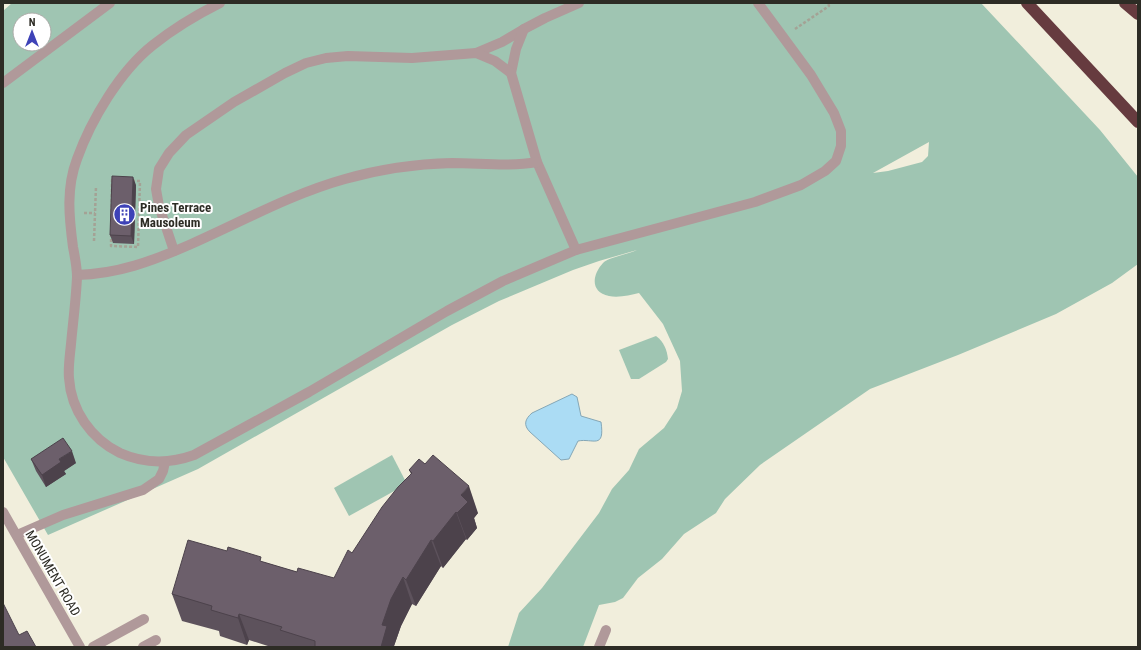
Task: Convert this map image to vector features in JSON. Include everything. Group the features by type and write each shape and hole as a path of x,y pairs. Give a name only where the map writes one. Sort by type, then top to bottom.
{"highway":[{"path":"1027,3 1138,122"},
{"path":"1125,3 1138,14"}],"street":[{"path":"3,83 110,3"},
{"path":"220,3 172,31 151,46 129,70 101,108 77,159 71,179 69,212 77,275 69,376 73,401 87,427 99,440 111,449 140,460 165,462 194,455 315,388 447,310 503,281 576,250 755,202 800,185 825,171 836,161 842,146 841,132 834,113 811,75 758,3"},
{"path":"174,251 159,206 156,189 159,169 169,153 186,135 234,102 285,73 306,63 326,58 348,56 412,58 476,53 502,42 545,18 579,3"},
{"path":"524,29 516,49 511,73 537,162 576,250"},
{"path":"476,53 495,61 511,73"},
{"path":"77,275 95,275 128,268 174,251 298,195 364,173 430,164 512,165 537,162"},
{"path":"17,535 63,515 143,490 159,479 165,462"},
{"name":"MONUMENT ROAD","path":"3,512 80,647"},
{"path":"93,647 144,619"},
{"path":"599,647 606,630"},
{"path":"143,647 156,640"}],"path":[{"path":"783,37 829,6 828,3"},
{"path":"112,180 140,181 139,215 138,247 110,246 112,180"},
{"path":"94,241 96,186"},
{"path":"85,213 95,213"}],"green space":[{"path":"12,3 981,3 1100,130 1138,177 1138,264 1112,283 1056,314 958,355 870,389 760,465 725,499 716,513 684,534 662,559 638,578 623,598 615,602 599,605 583,647 508,647 519,613 542,588 599,513 612,489 629,470 639,449 664,428 677,408 682,391 680,361 663,324 639,293 613,297 603,294 598,291 596,287 595,278 603,263 610,259 637,250 573,270 499,301 452,325 198,469 48,535 3,457 3,11","holes":["929,142 928,156 922,162 888,171 873,173"]},
{"path":"656,336 665,346 668,359 666,362 639,379 631,379 619,350"},
{"path":"392,455 407,484 349,516 334,488"}],"water":[{"path":"572,394 577,397 581,416 601,422 602,431 599,440 597,441 578,441 569,459 561,460 530,432 526,427 526,422 532,413"}],"building":[{"name":"Pines Terrace Mausoleum","path":"112,176 133,177 131,236 110,235"},
{"path":"63,438 72,451 59,459 61,462 42,475 31,459"},
{"path":"433,455 469,486 461,495 468,502 457,513 456,512 433,541 431,540 406,580 403,577 391,599 382,625 387,626 381,647 315,647 315,641 280,630 282,627 239,614 238,618 211,610 212,606 172,594 188,540 227,551 228,547 261,557 260,561 297,572 298,568 334,578 348,550 352,553 382,507 398,487 412,473 409,470 419,459 425,464"},
{"path":"3,603 19,635 27,631 36,647 3,647"}],"place":[{"name":"Pines Terrace Mausoleum","path":"125,214"}]}
